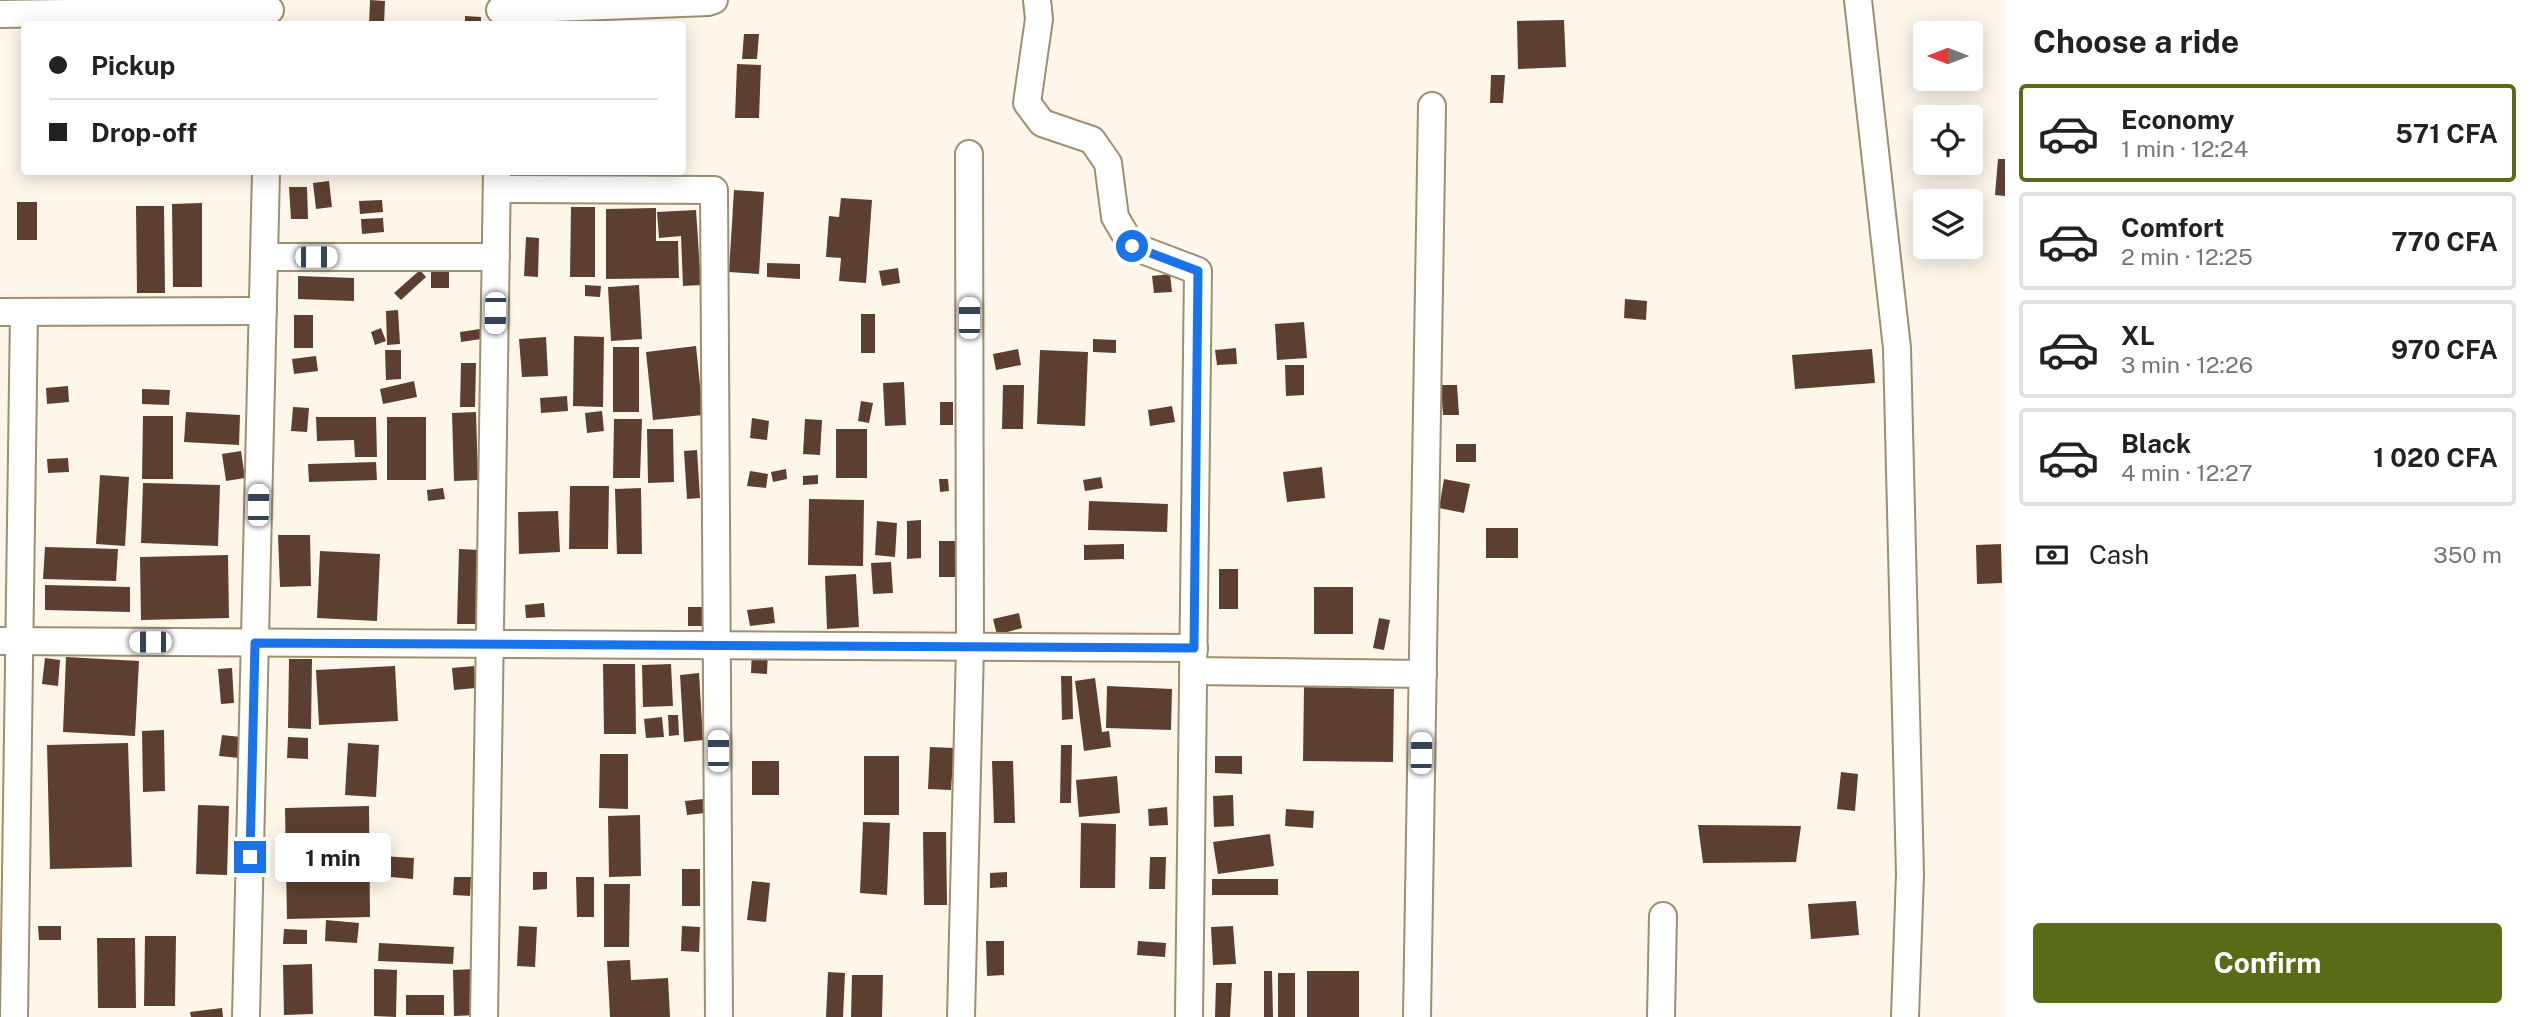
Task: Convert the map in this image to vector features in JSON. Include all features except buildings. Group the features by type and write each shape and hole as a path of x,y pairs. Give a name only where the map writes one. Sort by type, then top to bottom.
{"street":[{"path":"1037,0 1039,19 1027,103 1042,123 1092,140 1108,163 1115,217 1132,246 1198,271 1189,1017"},
{"path":"1858,0 1897,348 1910,874 1905,1017"},
{"path":"500,12 710,1"},
{"path":"0,14 270,12"},
{"path":"1417,1017 1432,106"},
{"path":"961,1017 970,647 969,154"},
{"path":"246,1017 266,175"},
{"path":"484,1017 497,180 714,190 719,1017"},
{"path":"264,257 496,257"},
{"path":"14,1017 10,641 12,312 263,311"},
{"path":"10,641 970,647 1423,674"},
{"path":"1661,1017 1663,916"}],"route":[{"path":"250,857 255,643 1194,648 1198,271 1132,246"}]}
